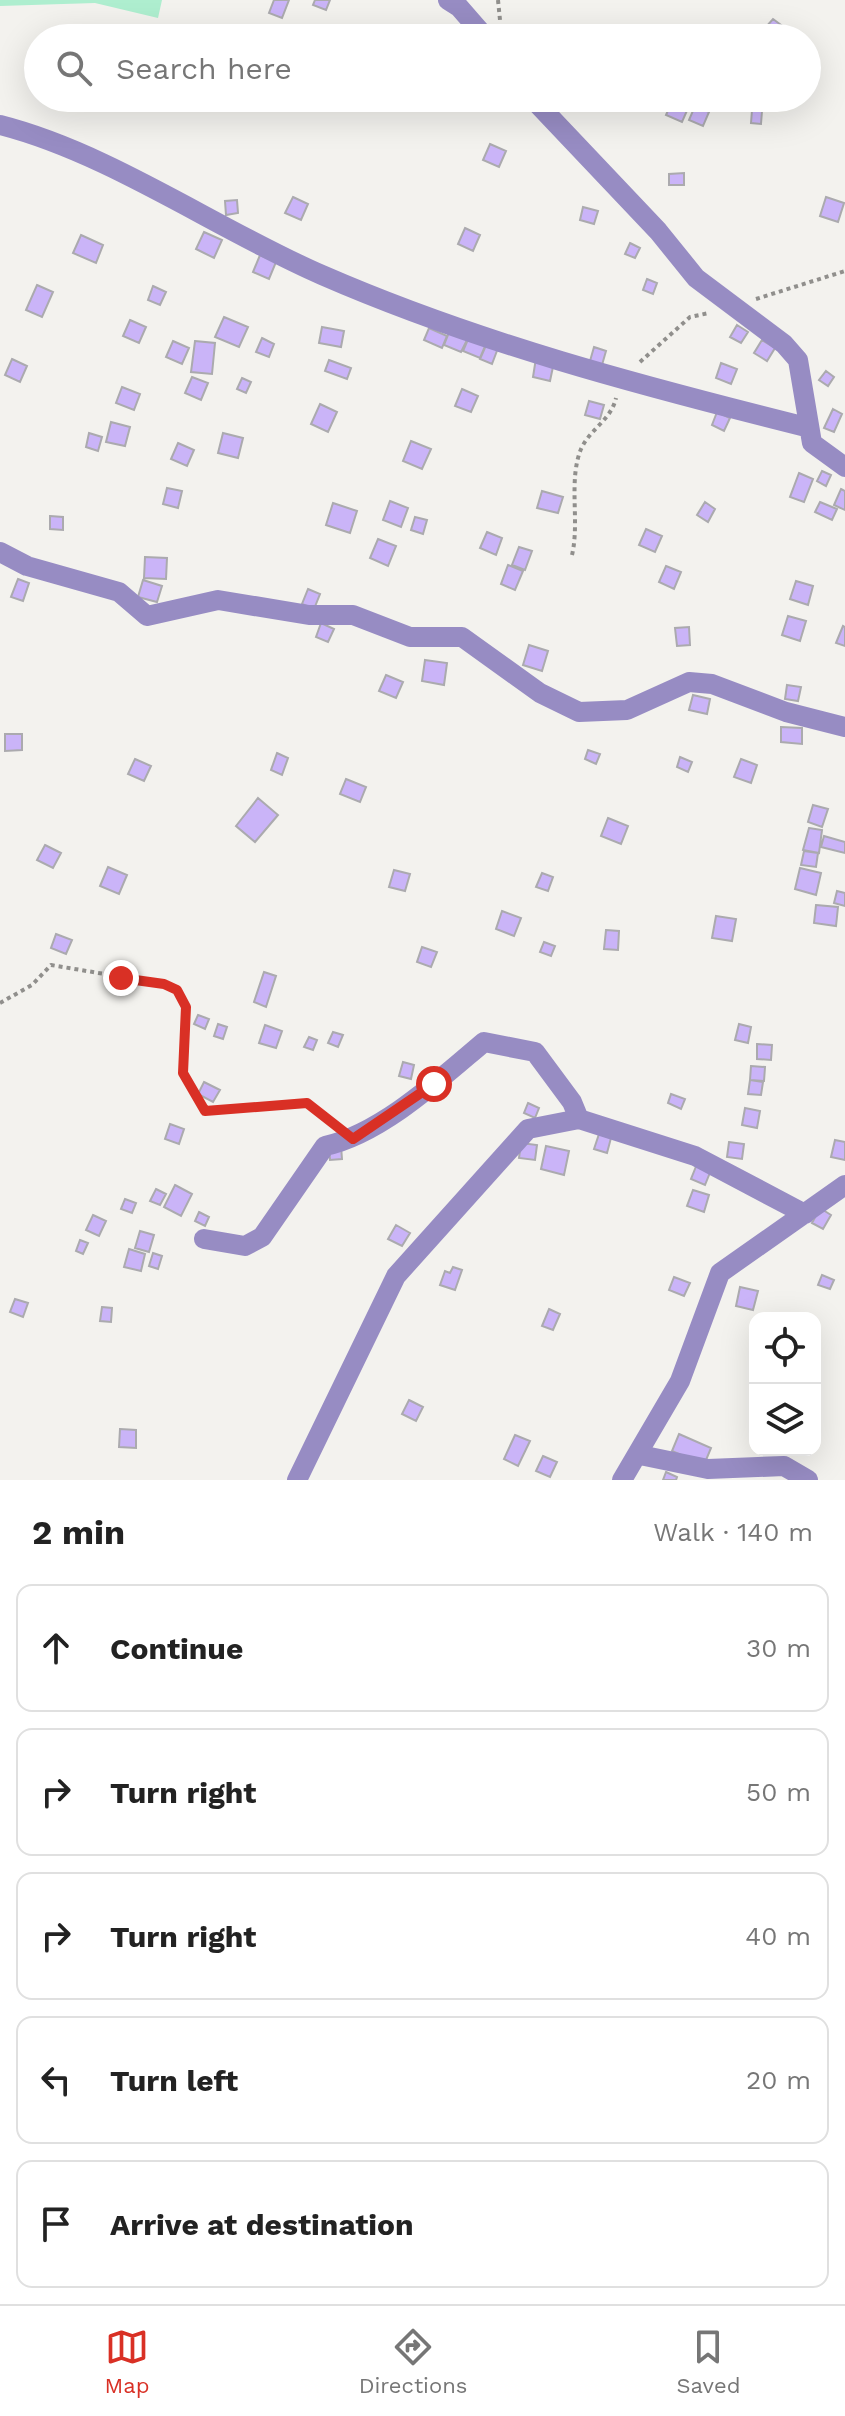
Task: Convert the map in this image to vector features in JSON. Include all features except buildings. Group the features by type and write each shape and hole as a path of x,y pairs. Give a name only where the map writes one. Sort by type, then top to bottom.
{"street":[{"path":"448,0 474,24"},
{"path":"545,112 658,231 696,278 784,344 798,360 806,427 812,443 845,467"},
{"path":"0,125 27,132 80,155 297,264 429,318 619,380 806,427"},
{"path":"0,552 27,566 119,592 147,616 218,600 309,615 353,615 410,637 462,637 540,693 579,712 627,710 689,682 712,684 786,712 845,727"},
{"path":"204,1239 245,1246 262,1237 325,1146 353,1139 434,1084 484,1042 535,1052 572,1102 579,1119"},
{"path":"297,1480 396,1276 528,1129 579,1119 695,1156 805,1214"},
{"path":"622,1480 640,1455 680,1381 720,1273 845,1185"},
{"path":"640,1455 708,1469 784,1466 808,1480"}],"path":[{"path":"0,1003 32,985 51,965 164,984 177,990 186,1007 183,1073 205,1111 307,1103 353,1139"}],"green space":[{"path":"0,0 162,0 158,18 95,3 0,6"}],"route":[{"path":"121,978 164,984 177,990 186,1007 183,1073 205,1111 307,1103 353,1139 434,1084"}]}
